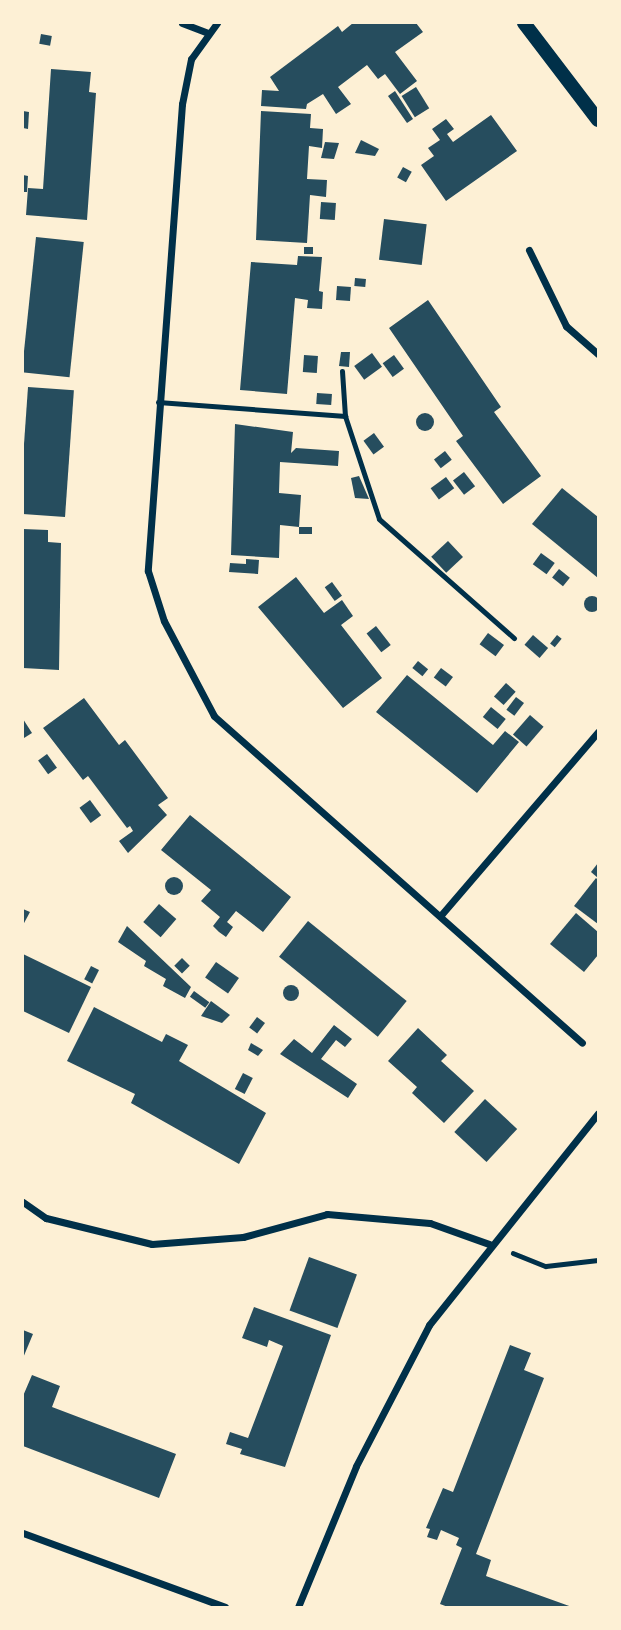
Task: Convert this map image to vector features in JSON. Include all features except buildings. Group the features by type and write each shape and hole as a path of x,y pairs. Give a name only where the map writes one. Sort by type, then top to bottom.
{"main road":[{"path":"524,23 598,120"}],"street":[{"path":"182,23 208,33"},
{"path":"217,23 191,59 182,104 158,402 148,570 184,663 214,716 277,776 441,915 582,1043"},
{"path":"529,250 566,327 598,354"},
{"path":"441,915 598,732"},
{"path":"298,1607 356,1466 429,1325 489,1244 598,1113"},
{"path":"23,1202 47,1218 152,1244 243,1237 327,1214 429,1223 489,1244"},
{"path":"23,1533 225,1607"}],"lane":[{"path":"342,371 345,416 379,519 514,638"},
{"path":"158,402 345,416"}],"path":[{"path":"489,1244 546,1266 598,1260"}]}
